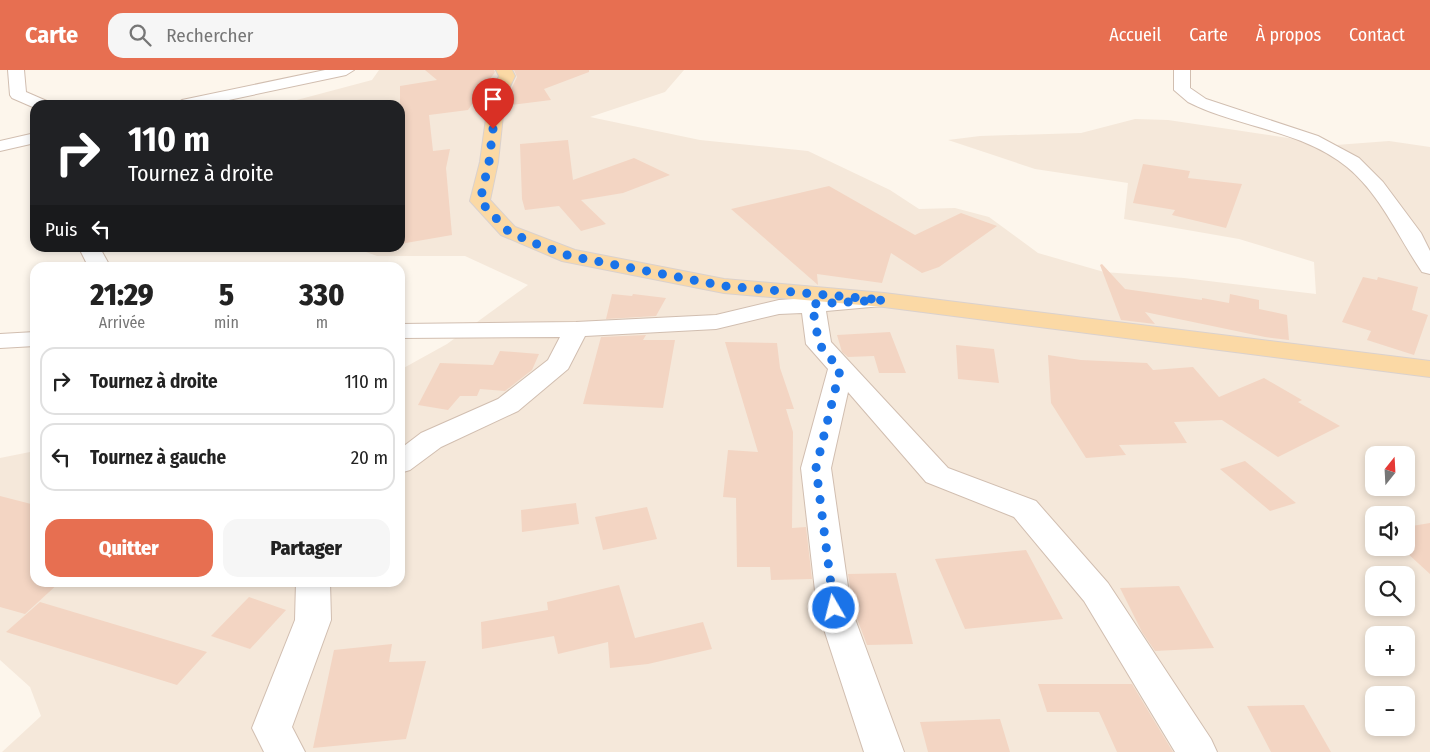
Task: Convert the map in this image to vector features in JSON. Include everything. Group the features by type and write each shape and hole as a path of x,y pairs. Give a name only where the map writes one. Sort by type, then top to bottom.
{"main road":[{"path":"504,70 507,76 497,97 489,162 480,201 508,231 531,242 570,256 724,286 884,300 1430,369"}],"street":[{"path":"16,70 18,95 30,100"},
{"path":"205,100 346,70"},
{"path":"1182,70 1182,90 1198,102 1288,132 1332,150 1352,162 1363,172 1410,233 1412,241 1430,267"},
{"path":"0,132 30,129"},
{"path":"0,146 30,139"},
{"path":"405,331 576,329 716,322 779,307 884,300"},
{"path":"812,304 819,344 840,370 937,475 1025,508 1096,592 1197,752"},
{"path":"405,459 431,440 508,405 559,364 576,329"},
{"path":"0,341 30,339"},
{"path":"840,370 816,468 834,608 884,752"},
{"path":"285,752 272,728 313,620 313,587"}],"shaded area":[{"path":"379,70 684,70 665,92 590,117 700,140 808,151 890,190 919,209 955,208 989,217 1038,253 1104,272 1184,278 1316,294 1314,262 1239,239 1124,219 1128,183 1035,169 948,140 980,136 1081,133 1135,119 1168,120 1336,145 1389,141 1430,147 1430,752 2,752 41,716 30,687 0,660 0,458 30,452 30,587 405,587 405,367 447,344 528,285 465,256 377,256 366,252 405,252 405,100 297,100 372,80"}],"building":[{"path":"425,70 494,70 495,72 468,110 429,115 433,151 450,149 446,168 452,235 405,243 405,100 400,100 400,86 437,80"},
{"path":"514,70 589,70 589,72 544,89 551,100 511,105 508,96 517,77"},
{"path":"568,140 573,180 634,158 670,175 623,193 581,200 606,224 581,231 559,206 525,210 522,199 520,144"},
{"path":"1143,164 1190,171 1188,178 1242,184 1226,228 1172,215 1175,210 1133,203"},
{"path":"829,186 915,235 961,213 997,226 939,267 922,273 891,253 882,283 817,274 818,285 731,209"},
{"path":"1102,264 1125,289 1229,303 1230,294 1259,300 1259,309 1287,315 1289,340 1265,337 1145,312 1155,324 1121,320 1100,265"},
{"path":"1363,277 1377,280 1378,277 1418,287 1412,310 1428,315 1414,355 1367,340 1371,331 1342,322"},
{"path":"612,294 632,296 633,294 666,298 656,316 606,319"},
{"path":"890,332 906,373 879,373 874,356 848,357 842,352 837,335"},
{"path":"646,335 643,340 675,340 663,408 583,404 601,337"},
{"path":"725,342 777,343 780,368 794,409 786,409 793,432 792,528 806,527 812,579 771,580 770,567 737,567 736,498 723,497 728,450 758,452"},
{"path":"956,345 994,349 999,383 958,379"},
{"path":"500,351 539,354 532,370 505,391 480,389 477,396 460,396 448,410 418,405 440,363 493,365"},
{"path":"1048,355 1081,360 1147,363 1153,370 1193,367 1219,397 1264,378 1302,400 1298,402 1340,426 1278,457 1222,420 1174,422 1187,443 1119,445 1126,455 1086,458 1051,403"},
{"path":"1245,461 1296,503 1270,511 1220,469"},
{"path":"0,496 30,504 30,587 55,587 25,614 0,607"},
{"path":"576,503 579,524 522,532 521,510"},
{"path":"647,507 657,539 603,550 595,517"},
{"path":"1430,523 1430,574 1410,556 1415,556 1415,526"},
{"path":"1026,550 1063,619 965,629 935,559"},
{"path":"896,573 913,644 867,645 853,608 848,574"},
{"path":"619,585 635,638 703,622 712,649 648,664 610,668 608,642 558,654 554,636 482,649 481,622 548,610 547,602"},
{"path":"1179,586 1214,648 1155,651 1142,632 1120,588"},
{"path":"249,597 286,610 250,649 211,636"},
{"path":"40,602 207,652 177,685 6,632"},
{"path":"392,644 389,662 426,661 406,739 313,748 334,650"},
{"path":"1038,684 1132,684 1173,752 1117,752 1099,712 1047,712"},
{"path":"1304,705 1331,752 1271,752 1247,706"},
{"path":"1000,719 1010,752 928,752 920,722"}],"route":[{"path":"493,129 489,162 480,201 496,215 508,231 531,242 570,256 724,286 884,300 812,304 819,344 840,370 816,468 834,608"}]}
